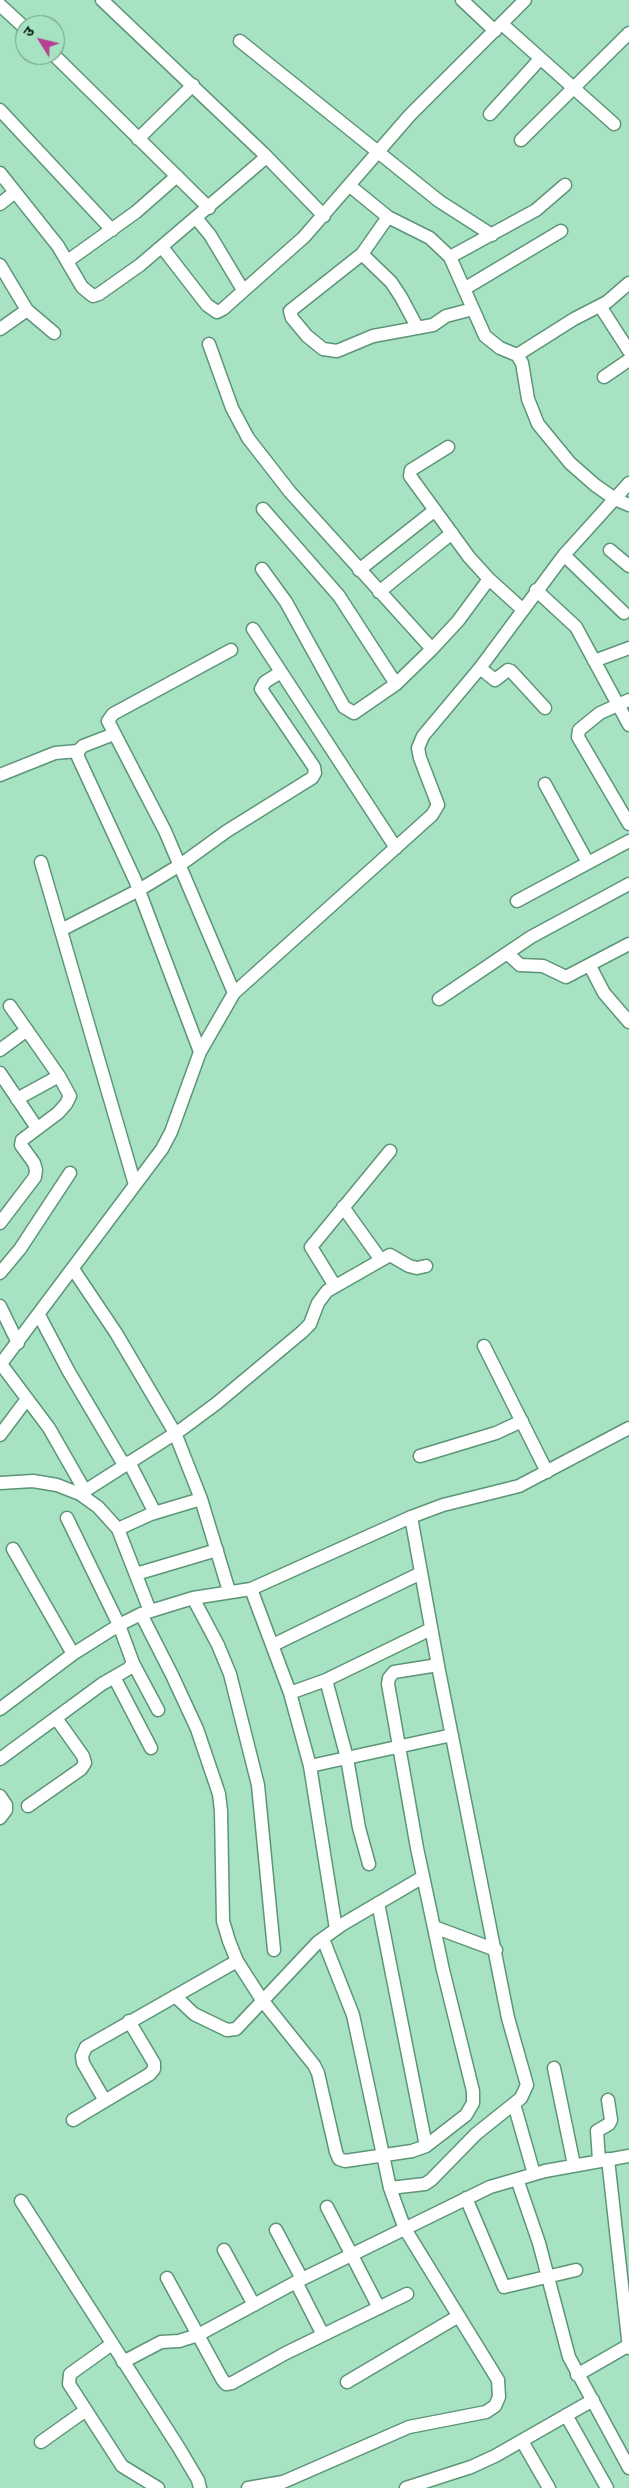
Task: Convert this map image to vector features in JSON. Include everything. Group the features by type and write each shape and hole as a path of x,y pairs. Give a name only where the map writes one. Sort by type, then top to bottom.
{"street":[{"path":"102,0 193,85 324,216"},
{"path":"462,0 540,59 614,124"},
{"path":"162,247 212,310 217,312 223,309 278,261 324,216 441,82 525,0"},
{"path":"0,5 15,19"},
{"path":"521,140 629,33"},
{"path":"240,41 439,201 492,235"},
{"path":"490,114 540,59"},
{"path":"64,65 209,208"},
{"path":"138,139 193,85"},
{"path":"0,110 112,230"},
{"path":"0,173 69,260 82,287 93,296 116,283 209,208 260,164 264,159 263,154"},
{"path":"69,260 136,212 177,176"},
{"path":"450,257 536,210 565,185"},
{"path":"350,186 388,217 430,238 450,257 485,336 500,348 517,355 522,363 532,413 538,424 570,463 615,499 629,505"},
{"path":"0,204 15,192"},
{"path":"388,217 362,254 290,310 292,318 315,344 330,352 387,332 433,325 446,316 473,309"},
{"path":"196,218 210,235 243,290"},
{"path":"464,289 561,231"},
{"path":"362,254 402,297 417,327"},
{"path":"0,266 27,310 54,333"},
{"path":"517,355 574,319 600,306 629,283"},
{"path":"600,306 629,351"},
{"path":"0,328 27,310"},
{"path":"209,344 232,408 248,438 290,492 432,649"},
{"path":"604,378 629,360"},
{"path":"448,447 411,470 410,473 452,533 489,579 522,609"},
{"path":"438,1665 398,1671 389,1678 388,1684 423,1877 473,2097 466,2115 426,2146 412,2152 384,2154 345,2161 339,2159 318,2073 262,2000 237,1961 224,1921 222,1811 219,1794 197,1729 145,1612 136,1574 118,1529 83,1492 49,1428 1,1365 162,1150 171,1132 200,1052 234,993 432,815 438,805 420,758 418,748 423,736 480,668 536,590 564,555 629,482"},
{"path":"263,509 339,596 396,684"},
{"path":"359,570 435,510"},
{"path":"379,592 452,533"},
{"path":"610,550 629,566"},
{"path":"564,555 624,613"},
{"path":"262,568 286,602 349,712 359,712 396,684 458,621 489,579"},
{"path":"536,590 576,627 594,661 623,702 629,725"},
{"path":"253,629 396,848"},
{"path":"594,661 629,648"},
{"path":"231,650 113,714 108,721 180,865 234,993"},
{"path":"480,668 495,680 508,670 511,670 545,708"},
{"path":"61,930 139,890 180,865 201,848 312,778 315,773 314,767 261,689 265,682 281,672"},
{"path":"623,702 584,725 579,730 578,737 629,824"},
{"path":"0,775 55,752 78,751 88,744 114,734"},
{"path":"78,751 80,762 139,890 200,1052"},
{"path":"545,784 588,863"},
{"path":"517,901 629,841"},
{"path":"41,862 135,1186"},
{"path":"439,999 531,938 629,884"},
{"path":"507,953 520,965 543,966 566,977 629,944"},
{"path":"590,966 601,989 629,1022"},
{"path":"0,1223 35,1177 34,1163 21,1144 22,1140 58,1113 68,1101 68,1091 59,1076 10,1006"},
{"path":"0,1050 27,1030"},
{"path":"0,1073 37,1128"},
{"path":"18,1099 59,1076"},
{"path":"335,1286 311,1249 390,1151"},
{"path":"0,1273 20,1249 70,1172"},
{"path":"343,1207 381,1260"},
{"path":"0,1483 45,1482 83,1492 175,1433 217,1403 302,1332 310,1324 322,1296 335,1286 392,1255 409,1266 417,1268 426,1266"},
{"path":"73,1269 116,1333 175,1433 201,1499 229,1591"},
{"path":"0,1306 18,1343"},
{"path":"39,1315 69,1372 155,1513"},
{"path":"484,1346 547,1472"},
{"path":"0,1435 27,1399"},
{"path":"420,1456 496,1433 522,1421"},
{"path":"0,1709 74,1654 119,1625 145,1612 193,1598 251,1589 411,1517 443,1505 512,1488 547,1472 629,1428"},
{"path":"118,1529 155,1513 201,1499"},
{"path":"390,2188 425,2184 431,2180 476,2134 514,2104 525,2091 527,2080 508,2018 431,1629 411,1517"},
{"path":"67,1518 119,1625 133,1663 158,1710"},
{"path":"14,1548 74,1654"},
{"path":"136,1574 217,1550"},
{"path":"273,1646 421,1573"},
{"path":"251,1589 290,1693 310,1766 336,1929"},
{"path":"193,1598 218,1645 230,1674 258,1784 274,1950"},
{"path":"290,1693 326,1680 431,1629"},
{"path":"0,1759 133,1663"},
{"path":"114,1677 151,1748"},
{"path":"326,1680 347,1758 359,1828 369,1864"},
{"path":"28,1806 81,1769 85,1763 83,1756 56,1718"},
{"path":"310,1766 452,1735"},
{"path":"0,1796 6,1805 6,1810 0,1818"},
{"path":"175,1996 194,2014 232,2030 323,1939 336,1929 423,1877"},
{"path":"378,1903 426,2146"},
{"path":"434,1927 496,1950"},
{"path":"248,2488 283,2482 409,2427 478,2414 495,2406 499,2397 498,2380 457,2317 405,2229 390,2188 354,2015 323,1939"},
{"path":"104,2101 83,2063 82,2056 86,2047 237,1961"},
{"path":"73,2120 150,2074 154,2069 154,2063 129,2021"},
{"path":"554,2068 574,2165"},
{"path":"577,2375 628,2346 603,2159 597,2131 609,2124 611,2120 608,2100"},
{"path":"514,2104 534,2174"},
{"path":"123,2362 161,2342 180,2341 198,2336 299,2280 466,2198 534,2174 603,2159 629,2156"},
{"path":"516,2179 540,2243 569,2357 577,2375 593,2400 629,2467"},
{"path":"466,2198 504,2287 576,2270"},
{"path":"21,2201 179,2448 198,2480 200,2488"},
{"path":"327,2207 379,2308"},
{"path":"276,2230 323,2335"},
{"path":"224,2250 254,2305"},
{"path":"168,2278 222,2379 229,2384 407,2294"},
{"path":"346,2382 457,2317"},
{"path":"112,2344 68,2376 69,2384 122,2466 158,2488"},
{"path":"406,2488 472,2467 593,2400"},
{"path":"41,2442 86,2410"},
{"path":"566,2415 607,2488"},
{"path":"522,2441 549,2488"}]}
